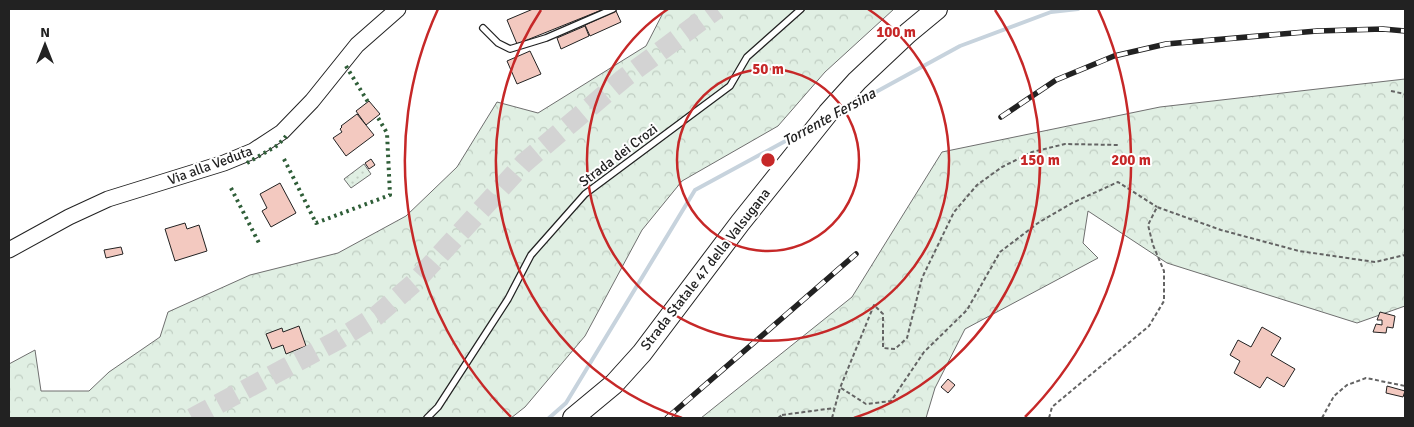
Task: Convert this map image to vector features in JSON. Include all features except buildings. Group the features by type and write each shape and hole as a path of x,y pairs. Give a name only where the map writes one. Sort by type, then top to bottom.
{"highway":[{"name":"Strada Statale 47 della Valsugana","path":"574,418 614,384 642,353 740,223 828,113 857,81 908,33 937,9"}],"street":[{"name":"Via alla Veduta","path":"9,250 69,217 108,200 224,163 253,151 282,132 312,101 357,45 398,9"}],"lane":[{"path":"484,28 498,43 510,49 546,38 613,9"},
{"name":"Strada dei Crozi","path":"427,418 438,407 508,299 531,255 585,194 730,86 746,57 801,9"}],"path":[{"path":"1391,92 1405,94"},
{"path":"832,418 840,388 874,305 883,314 883,348 895,349 907,338 922,278 954,212 976,185 1002,167 1032,152 1065,144 1119,145"},
{"path":"840,388 866,404 891,401 924,352 967,310 1000,252 1038,223 1072,203 1118,182 1157,207 1220,230 1299,251 1376,262 1405,255"},
{"path":"1048,418 1052,407 1149,326 1164,301 1164,271 1153,245 1148,225 1157,207"},
{"path":"1322,418 1334,396 1347,385 1366,378 1405,386"},
{"path":"779,418 782,415 835,408"}],"green space":[{"path":"665,9 894,9 825,72 778,126 682,181 642,230 585,336 525,407 511,418 9,418 9,364 35,350 41,391 89,391 109,372 160,337 168,312 250,275 338,253 406,216 457,167 497,102 538,113 646,46"},
{"path":"1405,79 1405,306 1357,323 1167,263 1088,211 1083,243 1098,258 965,329 935,388 926,418 701,418 852,297 942,152 1160,107"},
{"path":"364,164 371,174 351,188 344,179"}],"waterway":[{"name":"Torrente Fersina","path":"843,110 960,46 1051,12 1078,9"},
{"name":"Torrente Fersina","path":"549,418 566,403 695,190 802,132"}],"tunnel":[{"path":"192,418 336,341 376,316 414,283 524,163 623,79 717,9"}],"railway":[{"path":"1001,117 1056,80 1114,56 1166,44 1317,31 1383,29 1405,31"},
{"path":"667,418 856,254"}],"hedge":[{"path":"346,66 368,102"},
{"path":"284,159 316,223 390,195 387,133 377,116"},
{"path":"247,163 278,145 286,136"},
{"path":"231,188 260,245"}]}
